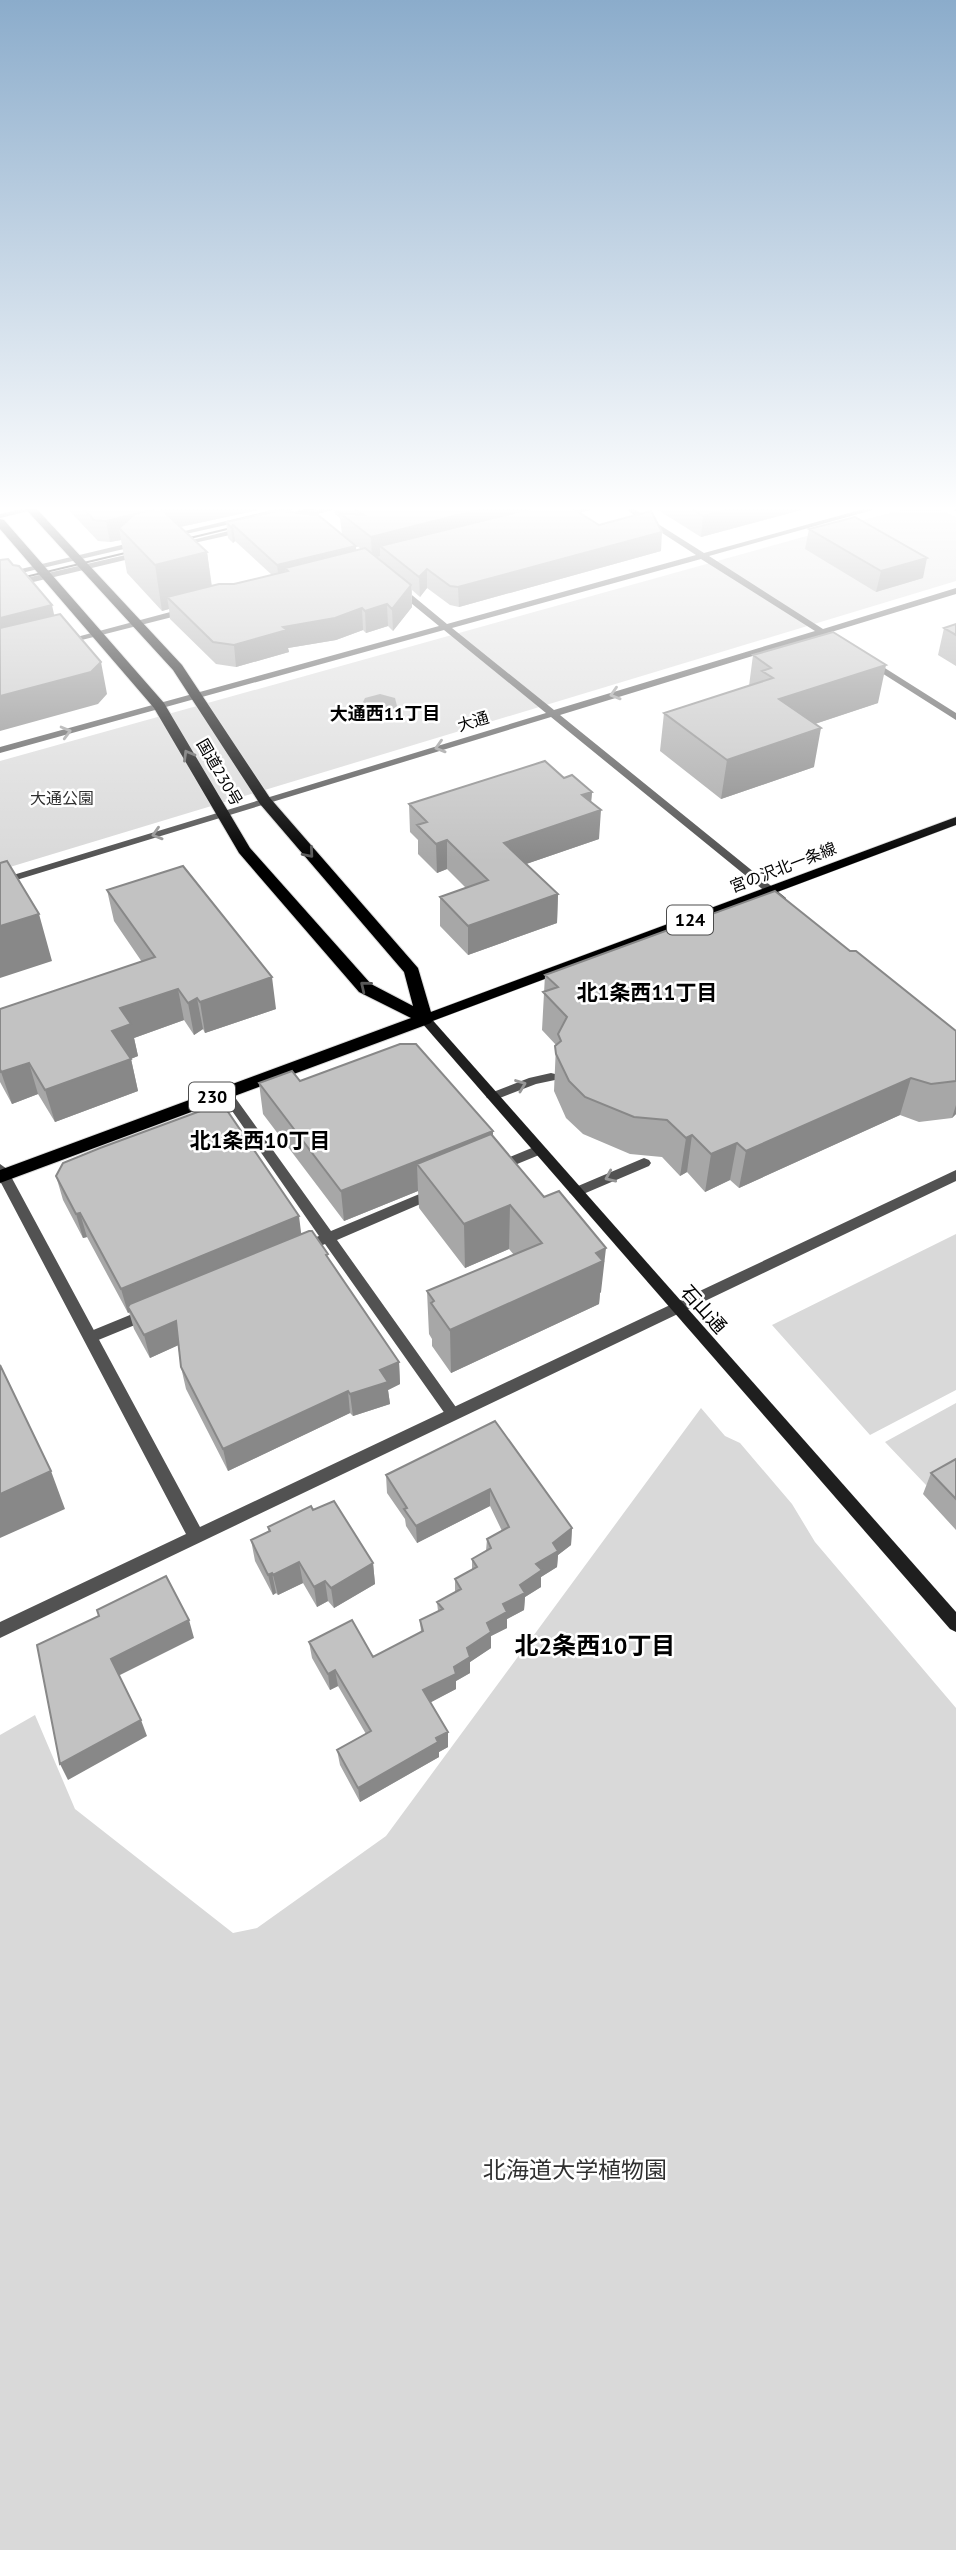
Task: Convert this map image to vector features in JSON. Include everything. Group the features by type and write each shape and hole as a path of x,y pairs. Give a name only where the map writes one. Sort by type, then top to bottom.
{"highway":[{"name":"国道230号","path":"88,624 159,706 244,850 365,988 425,1019"},
{"name":"国道230号","path":"136,624 178,668 265,801 412,971 425,1019"},
{"name":"230","path":"1,1174 425,1019"}],"main road":[{"name":"宮の沢北一条線","path":"425,1019 956,821"},
{"name":"石山通","path":"425,1019 956,1624"}],"street":[{"path":"46,646 136,624"},
{"path":"443,624 793,909"},
{"path":"0,750 458,624"},
{"path":"810,624 832,638"},
{"name":"大通","path":"0,882 845,624"},
{"path":"865,659 956,717"},
{"path":"492,1097 551,1077"},
{"path":"225,1093 453,1414"},
{"path":"482,1173 539,1150"},
{"path":"576,1192 644,1163"},
{"path":"1,1174 196,1536"},
{"path":"0,1630 956,1175"},
{"path":"286,1255 443,1189"},
{"path":"91,1337 158,1308"}],"green space":[{"name":"大通公園","path":"491,624 814,624 0,870 0,761"},
{"path":"956,1234 956,1390 870,1435 772,1325"},
{"path":"956,1403 956,1468 926,1485 885,1442"},
{"name":"北海道大学植物園","path":"701,1408 725,1436 740,1443 792,1504 815,1542 956,1708 956,2550 0,2550 0,1735 35,1715 75,1809 233,1933 257,1928 386,1836"}],"shaded area":[{"path":"380,694 395,698 397,706 379,713 361,706 365,698"}],"building":[{"path":"17,624 69,624 101,662 91,672 0,696 0,628"},
{"path":"195,624 300,624 283,627 287,630 234,645 213,642"},
{"path":"956,624 956,635 944,628"},
{"path":"833,632 886,665 779,699 821,728 727,760 664,713 773,678 762,671 771,668 753,655"},
{"path":"545,761 564,778 572,775 592,792 582,795 601,810 504,843 558,894 468,926 440,897 488,880 447,840 436,844 417,825 427,822 409,804"},
{"path":"7,861 39,914 0,926 0,863"},
{"path":"183,866 272,977 200,1002 197,998 188,1003 178,989 120,1008 131,1024 112,1031 131,1059 45,1090 29,1063 1,1072 0,1009 155,957 107,890"},
{"path":"775,891 956,1031 956,1081 931,1084 911,1078 746,1151 737,1143 711,1154 692,1135 686,1138 667,1120 634,1117 585,1097 569,1081 555,1046 561,1041 558,1034 567,1017 543,992 558,987 545,975"},
{"path":"400,1044 416,1044 493,1131 341,1191 259,1083 292,1071 300,1081"},
{"path":"222,1103 299,1216 121,1289 80,1213 76,1214 56,1176 63,1163"},
{"path":"491,1134 544,1197 559,1191 606,1248 596,1253 603,1261 450,1330 431,1303 434,1301 427,1291 542,1243 510,1205 464,1224 417,1164"},
{"path":"312,1231 328,1254 326,1255 399,1362 380,1370 388,1382 350,1394 348,1391 223,1449 181,1367 176,1321 144,1335 128,1307"},
{"path":"0,1365 51,1471 0,1494"},
{"path":"495,1421 572,1528 553,1543 558,1551 536,1564 542,1570 520,1585 525,1593 503,1604 507,1612 487,1623 491,1632 467,1648 470,1657 454,1667 456,1674 423,1690 448,1732 436,1738 438,1742 358,1788 337,1750 371,1731 335,1670 328,1674 309,1642 352,1620 373,1657 423,1631 420,1620 443,1609 437,1602 461,1589 455,1579 477,1567 472,1559 491,1548 487,1539 509,1527 490,1489 416,1526 386,1475"},
{"path":"956,1459 956,1499 931,1473"},
{"path":"334,1501 373,1563 331,1588 325,1581 314,1587 299,1562 268,1575 251,1540 270,1531 268,1527 311,1506 313,1510"},
{"path":"166,1576 189,1620 111,1659 141,1720 60,1764 37,1645 99,1616 97,1610"}],"district":[{"name":"大通西11丁目","path":"385,714"},
{"name":"北1条西11丁目","path":"647,993"},
{"name":"北1条西10丁目","path":"260,1141"},
{"name":"北2条西10丁目","path":"595,1646"}]}
